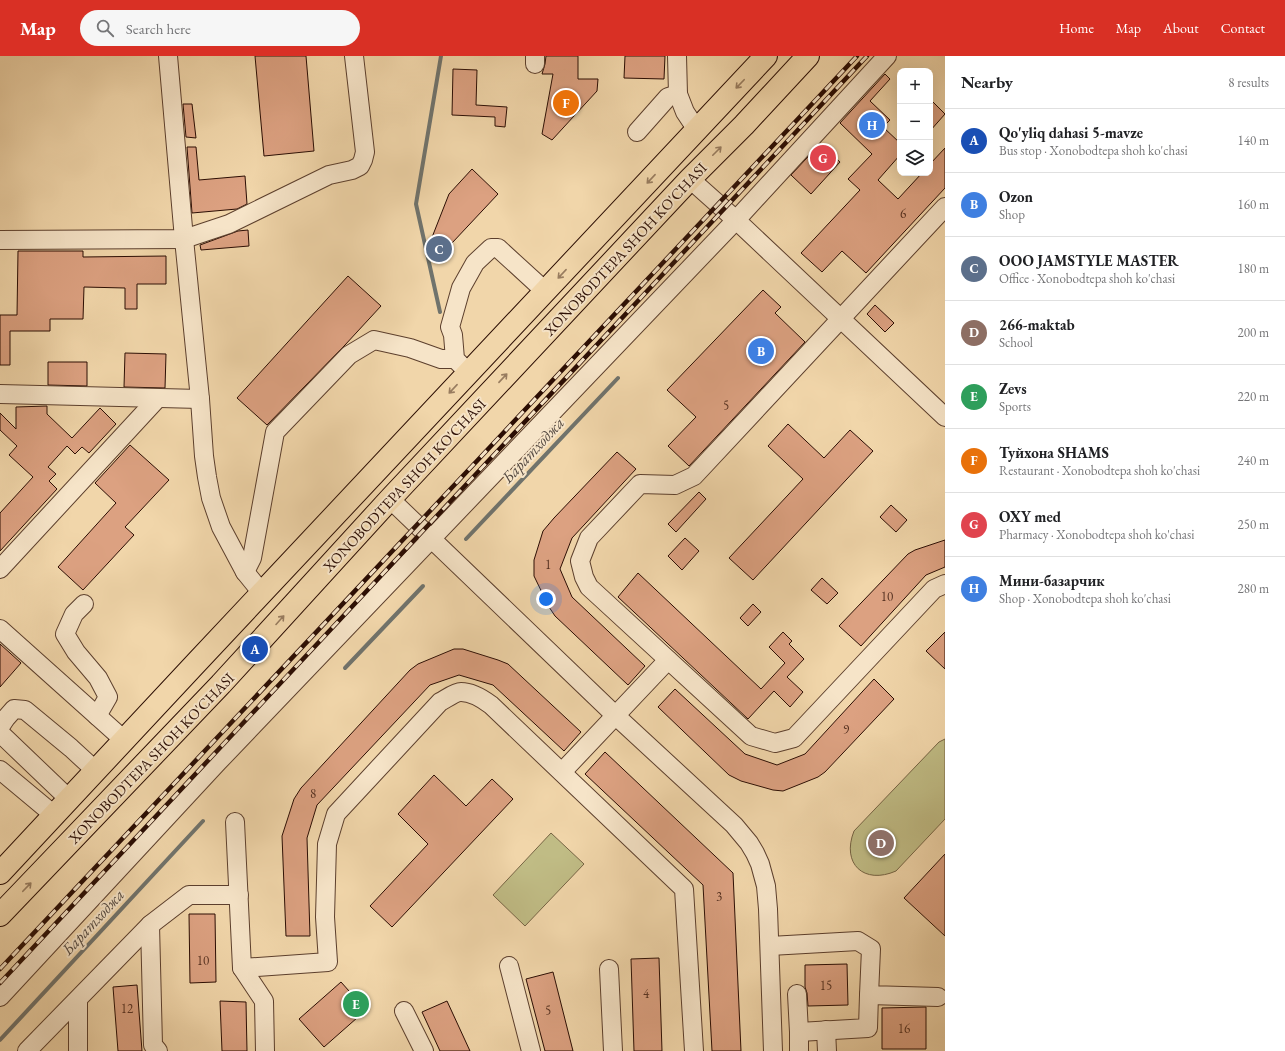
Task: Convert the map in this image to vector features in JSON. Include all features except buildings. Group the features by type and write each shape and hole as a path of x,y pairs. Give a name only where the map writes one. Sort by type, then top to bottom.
{"highway":[{"name":"XONOBODTEPA SHOH KO'CHASI","path":"0,873 262,593 462,366 545,291 766,56"},
{"name":"XONOBODTEPA SHOH KO'CHASI","path":"0,915 226,679 390,499 690,179 744,125 808,56"},
{"path":"590,244 611,264"}],"street":[{"path":"168,56 204,456 211,498 221,527 245,572 262,593"},
{"path":"0,240 184,239 229,224 329,175 352,170 360,166 365,152 354,56"},
{"path":"676,56 678,94 685,112 697,130"},
{"path":"0,997 218,762 736,220 887,56"},
{"path":"637,132 668,97 678,94"},
{"path":"690,179 736,220 945,417"},
{"path":"945,207 694,476 675,485 640,484 589,538 580,561 584,578 590,587 751,736 774,743 794,738 934,589 945,584"},
{"path":"462,366 450,327 461,288 475,263 491,248 498,248 545,291"},
{"path":"245,572 252,558 275,432 349,355 374,340 410,348 462,366"},
{"path":"0,394 200,399"},
{"path":"0,569 158,398"},
{"path":"390,499 616,716 734,825 749,843 760,864 768,909 773,1051"},
{"path":"84,604 74,614 65,634 76,652 98,678 108,697 97,716"},
{"path":"0,630 124,740"},
{"path":"562,772 668,660"},
{"path":"242,968 328,962 325,917 327,844 336,814 440,702 460,692 485,700 684,889 694,1051"},
{"path":"0,726 14,709 25,710 96,771"},
{"path":"0,733 69,799"},
{"path":"0,770 54,816"},
{"path":"235,822 242,968 264,1001 265,1051"},
{"path":"27,1051 150,925 189,895 239,895"},
{"path":"150,925 153,1045 158,1051"},
{"path":"770,946 858,941 871,949 868,995 868,1028 800,1032"},
{"path":"509,966 531,1051"},
{"path":"609,969 613,1051"},
{"path":"797,994 800,1032 799,1051"},
{"path":"868,995 938,997"},
{"path":"78,1000 78,1051"},
{"path":"404,1011 424,1051"},
{"path":"826,1030 827,1051"}],"shaded area":[{"path":"945,739 945,819 896,871 884,875 874,875 865,873 858,869 853,862 851,853 851,843 854,831 939,742"},
{"path":"551,833 584,864 525,926 493,895"}],"waterway":[{"path":"440,312 416,204 441,56"},
{"name":"Баратходжа","path":"466,539 618,378"},
{"name":"Баратходжа","path":"345,668 423,586"},
{"name":"Баратходжа","path":"0,1040 203,821"}],"railway":[{"path":"0,969 857,56"},
{"path":"0,983 867,56"}],"place":[{"name":"Туйхона SHAMS","path":"566,103"},
{"name":"Мини-базарчик","path":"872,125"},
{"name":"OXY med","path":"823,158"},
{"name":"OOO JAMSTYLE MASTER","path":"439,249"},
{"name":"Ozon","path":"761,351"},
{"name":"Qo'yliq dahasi 5-mavze","path":"255,649"},
{"name":"266-maktab","path":"881,843"},
{"name":"Zevs","path":"356,1004"}]}
